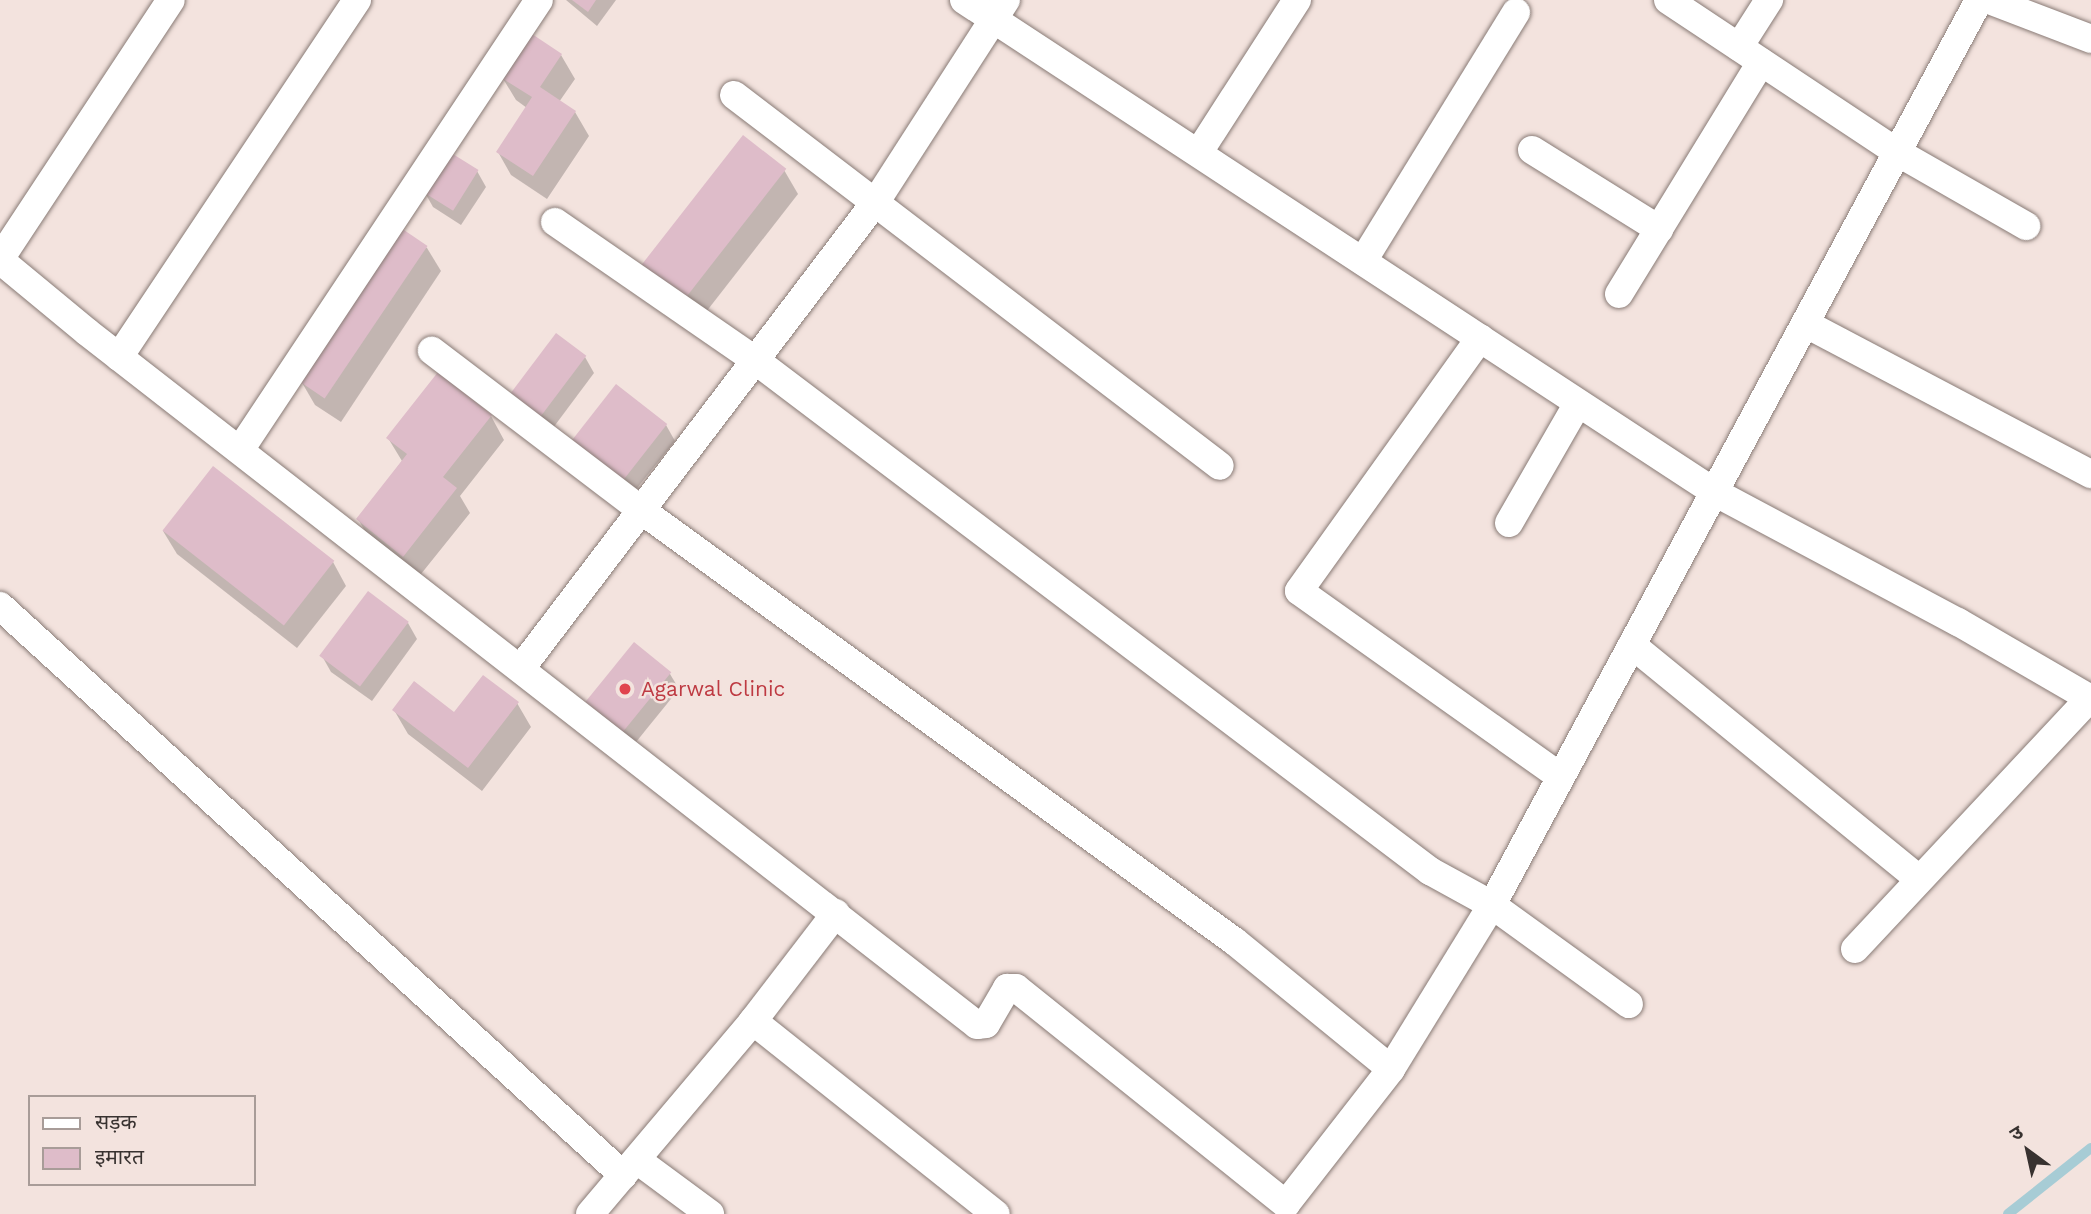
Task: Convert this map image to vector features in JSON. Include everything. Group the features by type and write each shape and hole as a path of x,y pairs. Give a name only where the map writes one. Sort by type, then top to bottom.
{"street":[{"path":"172,0 0,260 119,357 522,667 977,1025 986,1024 1007,988 1016,988 1283,1209 1391,1069 1492,905 1716,494 1979,0"},
{"path":"119,357 357,0"},
{"path":"240,450 539,0"},
{"path":"964,0 1000,10 1199,152 1716,494 1958,622 2090,698 1855,949"},
{"path":"1199,152 1297,0"},
{"path":"1668,0 1897,152 2026,226"},
{"path":"1619,294 1659,229 1750,55 1769,0"},
{"path":"1989,0 2091,39"},
{"path":"522,667 877,200 1000,10"},
{"path":"1363,261 1516,12"},
{"path":"734,95 877,200 1220,466"},
{"path":"1532,150 1659,229"},
{"path":"555,222 755,360 1430,871 1492,905 1629,1004"},
{"path":"1806,324 2091,474"},
{"path":"1480,338 1298,591 1561,777"},
{"path":"432,351 641,510 1223,933 1391,1069"},
{"path":"1509,523 1578,403"},
{"path":"0,606 630,1167 710,1214"},
{"path":"1632,645 1919,879"},
{"path":"590,1214 753,1021 836,913"},
{"path":"753,1021 996,1214"}],"building":[{"path":"572,0 596,0 588,12"},
{"path":"529,32 562,54 540,87 576,111 533,176 496,152 532,97 500,77"},
{"path":"743,135 786,169 685,299 641,265"},
{"path":"448,151 479,170 453,211 423,192"},
{"path":"401,228 428,246 325,398 298,381"},
{"path":"556,333 586,356 541,417 510,394"},
{"path":"438,372 492,415 443,477 457,488 403,557 356,519 407,454 386,438"},
{"path":"616,384 667,424 621,483 570,443"},
{"path":"213,466 334,561 284,625 163,531"},
{"path":"368,591 409,622 360,686 319,656"},
{"path":"634,642 671,672 623,732 586,702"},
{"path":"483,675 519,702 468,768 392,710 414,681 454,712"}],"waterway":[{"path":"2008,1214 2091,1148"}],"place":[{"name":"Agarwal Clinic","path":"625,689"}]}
